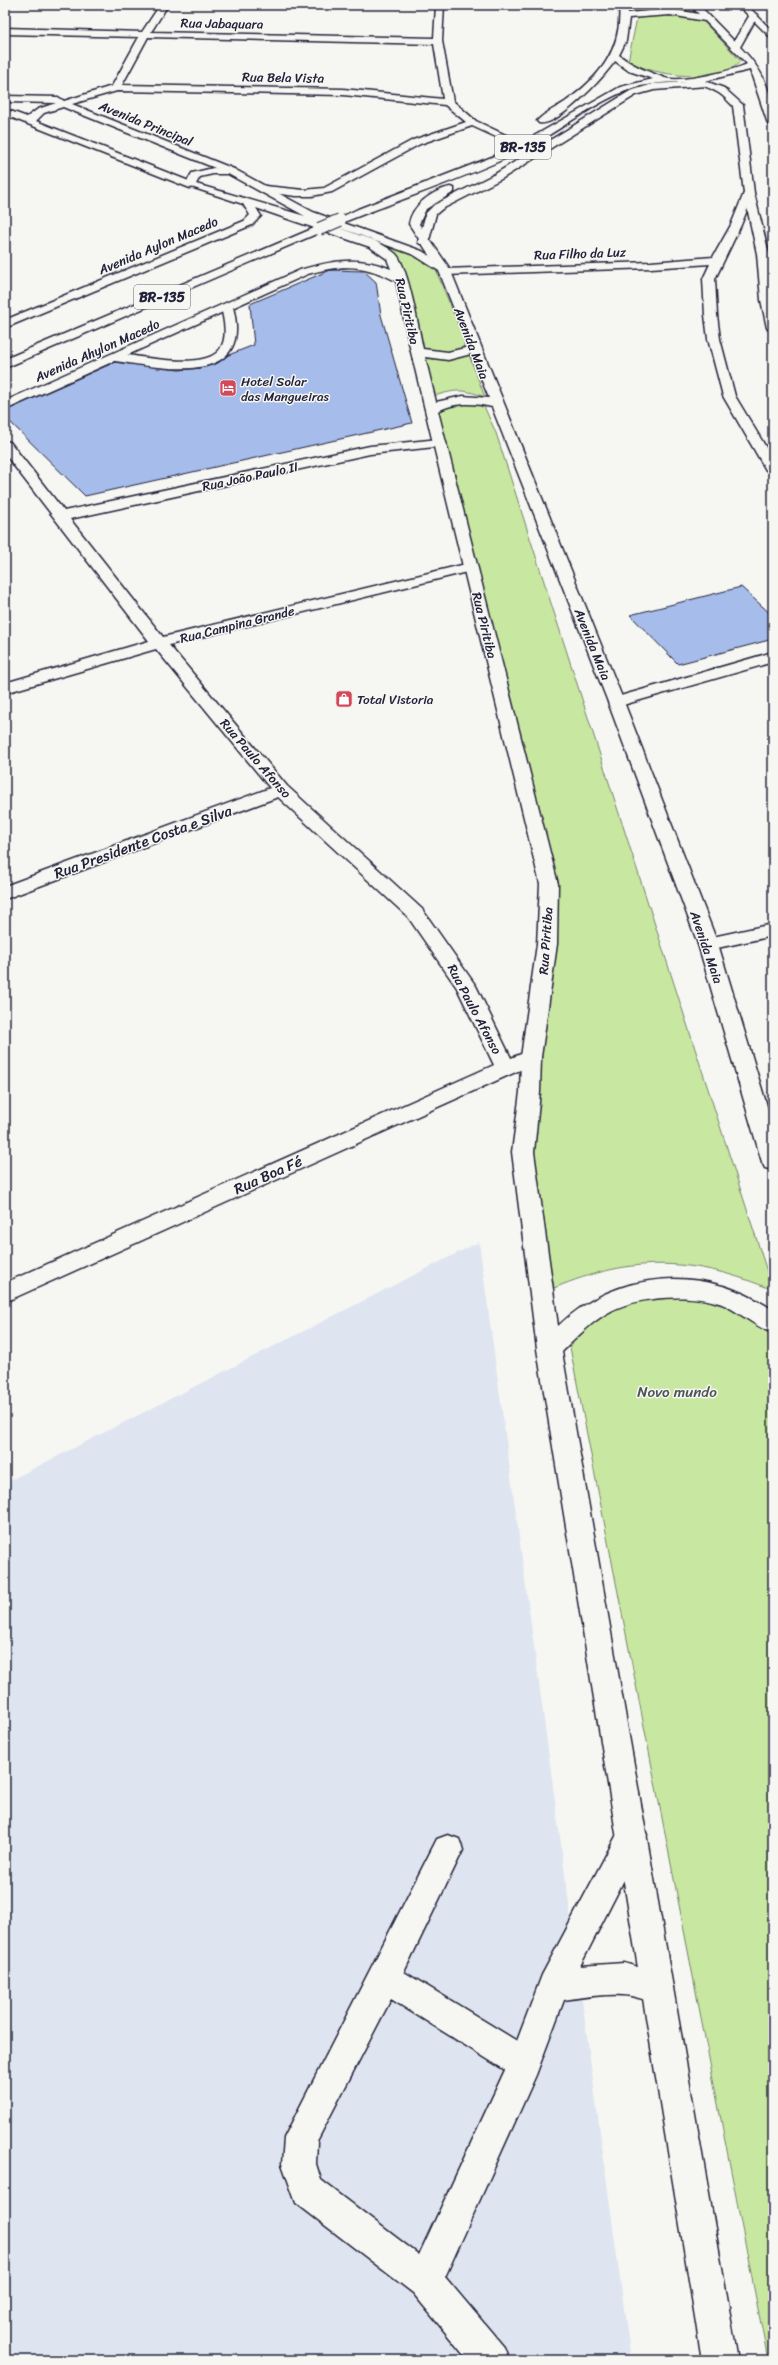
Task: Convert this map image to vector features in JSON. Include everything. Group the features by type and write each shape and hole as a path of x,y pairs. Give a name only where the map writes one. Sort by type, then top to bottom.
{"main road":[{"path":"116,88 145,34 164,5"},
{"path":"440,5 438,40 448,102 473,123"},
{"path":"624,5 626,31 615,57 632,69 664,79 691,80 724,76 753,65"},
{"path":"694,5 710,19 753,65 765,95 773,124"},
{"path":"742,5 754,15 773,37"},
{"path":"626,16 670,12 710,19"},
{"path":"736,46 754,15"},
{"name":"Rua Jabaquara","path":"5,31 438,40"},
{"name":"BR-135","path":"535,125 572,100 599,76 615,57"},
{"name":"BR-135","path":"376,204 425,188 547,134 623,89 664,79"},
{"path":"691,80 721,90 738,105 749,193 763,254 767,300 773,328"},
{"path":"424,242 431,213 438,207 499,176 633,93 652,87 704,84"},
{"name":"Rua Bela Vista","path":"89,98 116,88 336,92 409,96 448,102"},
{"path":"28,122 41,111 89,98"},
{"name":"Avenida Principal","path":"5,99 53,101 89,98"},
{"name":"Avenida Principal","path":"53,101 64,104 230,171 309,214 418,253 430,259 444,270"},
{"name":"Rua Piritiba","path":"5,112 190,185 248,204 300,218 339,226 385,252 392,258 401,278 439,443 549,884 547,944 531,1057 530,1092 523,1152 549,1350 720,2360"},
{"path":"265,189 301,195 314,194 328,190 430,135 453,127 473,123"},
{"name":"BR-135","path":"473,123 514,138 498,146"},
{"name":"Avenida Maia","path":"547,134 417,210 414,224 424,242 444,270 496,404 616,702 708,944 773,1162"},
{"name":"BR-135","path":"5,364 319,229 339,226 392,194 479,154"},
{"path":"190,185 192,179 201,173 230,171"},
{"path":"749,193 736,226 717,260 709,279 711,315 714,339 728,396 773,470"},
{"name":"Avenida Aylon Macedo","path":"5,324 248,223 256,216 248,204"},
{"name":"Rua Filho da Luz","path":"444,270 651,265 717,260"},
{"name":"Avenida Ahylon Macedo","path":"5,406 304,272 338,262 355,261 368,263 401,278"},
{"path":"114,357 180,364 204,363 220,357 224,354 230,339 231,320 227,307"},
{"path":"417,352 448,356 475,349"},
{"path":"431,409 446,402 465,399 496,404"},
{"name":"Rua João Paulo II","path":"63,516 370,450 439,443"},
{"name":"Rua Paulo Afonso","path":"5,445 63,516 159,643 281,790 415,913 466,986 505,1067"},
{"name":"Rua Campina Grande","path":"5,688 159,643 470,567"},
{"path":"616,702 773,658"},
{"name":"Rua Presidente Costa e Silva","path":"5,893 281,790"},
{"path":"708,944 773,930"},
{"name":"Rua Boa Fé","path":"5,1294 505,1067 531,1057"},
{"path":"549,1350 590,1311 619,1298 646,1291 671,1288 720,1294 762,1315 773,1323"},
{"path":"425,2281 525,2064 553,1986 632,1835"},
{"path":"448,1850 385,1978 301,2138 299,2164 308,2191 425,2281 491,2360"},
{"path":"385,1978 525,2064"},
{"path":"553,1986 594,1980 624,1979 657,1986"}],"shaded area":[{"path":"479,1242 631,2360 5,2360 5,1483"}],"green space":[{"path":"633,5 688,5 695,12 671,8 634,10"},
{"path":"669,13 701,19 741,61 731,69 718,73 702,76 686,76 654,71 628,61 637,18"},
{"path":"370,238 425,258 435,268 465,341 463,348 446,352 435,352 429,351 419,345 399,260 391,250"},
{"path":"469,355 485,397 469,392 457,391 429,397 421,357 451,360"},
{"path":"450,402 483,404 496,433 773,1290 717,1271 690,1266 664,1264 637,1265 610,1270 583,1277 554,1288 531,1147 548,900 463,510 435,406"},
{"name":"Novo mundo","path":"653,1293 718,1299 773,1331 773,2360 768,2360 566,1327"}],"building":[{"name":"Hotel Solar das Mangueiras","path":"330,270 364,271 376,282 381,315 412,423 85,496 5,417 5,411 115,362 179,370 200,368 218,363 226,356 254,345 250,304"},
{"path":"741,587 773,616 773,639 678,664 630,615"}],"place":[{"name":"Hotel Solar das Mangueiras","path":"228,388"},
{"name":"Total Vistoria","path":"344,699"}]}
